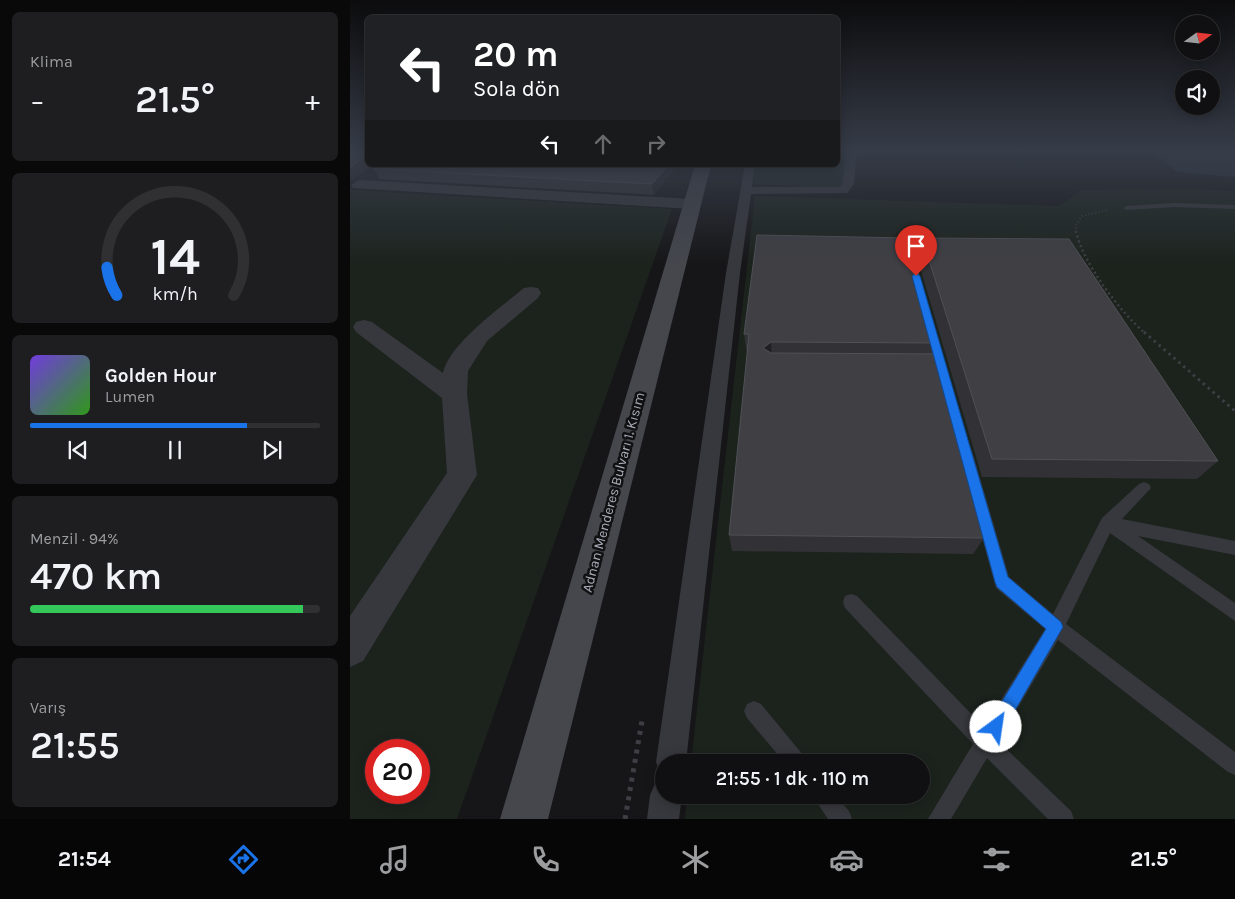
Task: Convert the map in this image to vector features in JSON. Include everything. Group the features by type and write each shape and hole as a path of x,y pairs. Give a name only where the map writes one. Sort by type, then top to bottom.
{"main road":[{"name":"Adnan Menderes Bulvarı 1. Kısım","path":"524,819 696,189"}],"street":[{"path":"418,189 691,204"},
{"path":"672,754 745,190 843,191 844,189"},
{"path":"350,648 462,474 454,394 456,370 480,336 531,293"},
{"path":"364,327 454,394"},
{"path":"663,819 665,804"}],"lane":[{"path":"1127,208 1174,205 1235,207"},
{"path":"963,442 1002,582 1056,627 1235,766"},
{"path":"939,819 1056,627 1107,524 1144,488"},
{"path":"1107,524 1235,548"},
{"path":"1107,524 1235,613"},
{"path":"851,602 986,743 1063,819"},
{"path":"754,710 790,754"},
{"path":"829,804 841,819"}],"path":[{"path":"1127,208 1082,216 1076,225 1076,233 1094,270 1133,323 1235,411"}],"shaded area":[{"path":"1192,189 1235,191 1235,819 685,819 686,804 930,804 930,754 692,754 755,196 1059,206 1082,190"},
{"path":"350,190 672,209 457,819 350,819"}],"building":[{"path":"757,235 908,238 939,343 771,342 763,348 771,353 942,354 973,459 963,459 984,538 729,535 749,334 744,334"},
{"path":"922,238 1069,239 1218,461 992,459"}],"route":[{"path":"916,276 1002,582 1056,627 996,727"}]}
